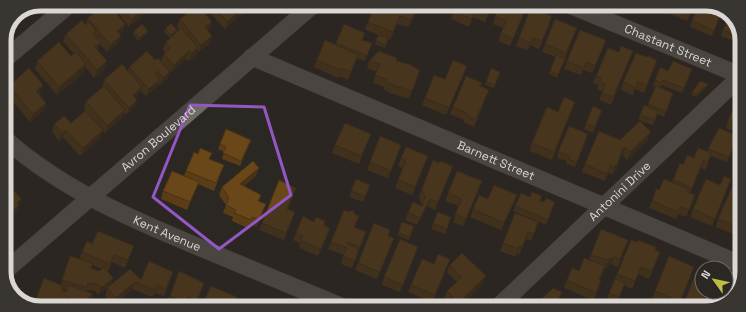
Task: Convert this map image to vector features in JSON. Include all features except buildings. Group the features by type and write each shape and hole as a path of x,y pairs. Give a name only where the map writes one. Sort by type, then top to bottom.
{"street":[{"path":"11,54 62,11"},
{"name":"Avron Boulevard","path":"11,266 89,197 306,11"},
{"name":"Chastant Street","path":"584,11 735,74"},
{"name":"Barnett Street","path":"252,57 735,262"},
{"name":"Antonini Drive","path":"504,301 735,82"},
{"name":"Kent Avenue","path":"11,143 64,184 89,197 156,230 328,301"}],"highlighted area":[{"path":"190,105 264,107 291,195 219,249 153,197"}]}
